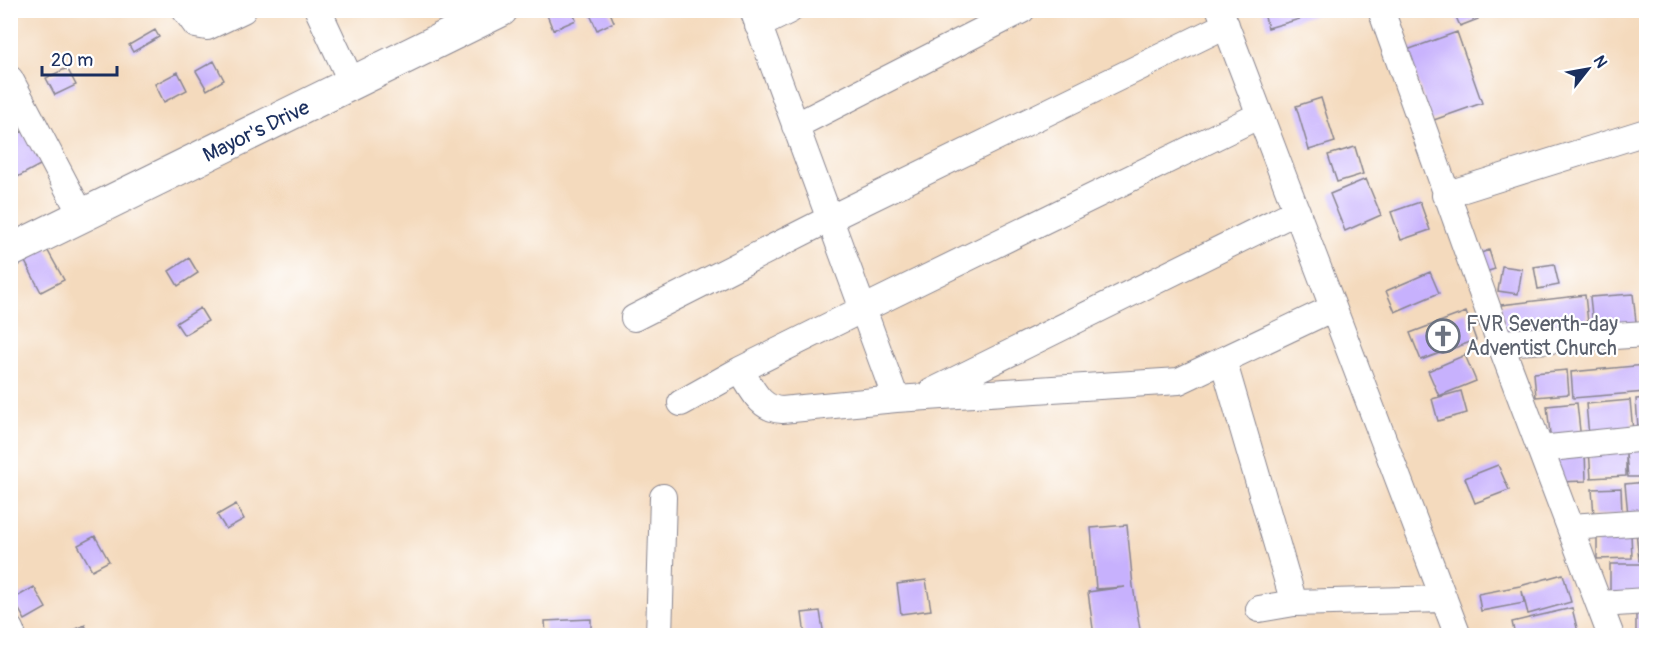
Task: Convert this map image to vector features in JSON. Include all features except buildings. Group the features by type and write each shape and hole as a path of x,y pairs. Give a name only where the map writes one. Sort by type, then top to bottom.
{"street":[{"path":"185,10 196,25 207,27 243,10"},
{"path":"318,10 352,83"},
{"name":"Mayor's Drive","path":"10,251 501,10"},
{"path":"790,10 755,18 862,309 908,398"},
{"path":"795,126 1022,10"},
{"path":"1381,10 1445,195 1611,636"},
{"path":"634,318 1223,18 1458,636"},
{"path":"10,79 82,216"},
{"path":"681,402 862,309 1260,115"},
{"path":"1445,195 1647,132"},
{"path":"908,398 1297,212"},
{"path":"740,370 760,401 770,410 908,398 1179,381 1334,308"},
{"path":"1500,344 1647,334"},
{"path":"1223,360 1294,603"},
{"path":"1540,448 1647,438"},
{"path":"659,636 663,497"},
{"path":"1570,527 1647,522"},
{"path":"1259,609 1294,603 1444,599"},
{"path":"1600,604 1647,601"},
{"path":"10,629 13,636"}],"place":[{"name":"FVR Seventh-day Adventist Church","path":"1443,336"}]}
